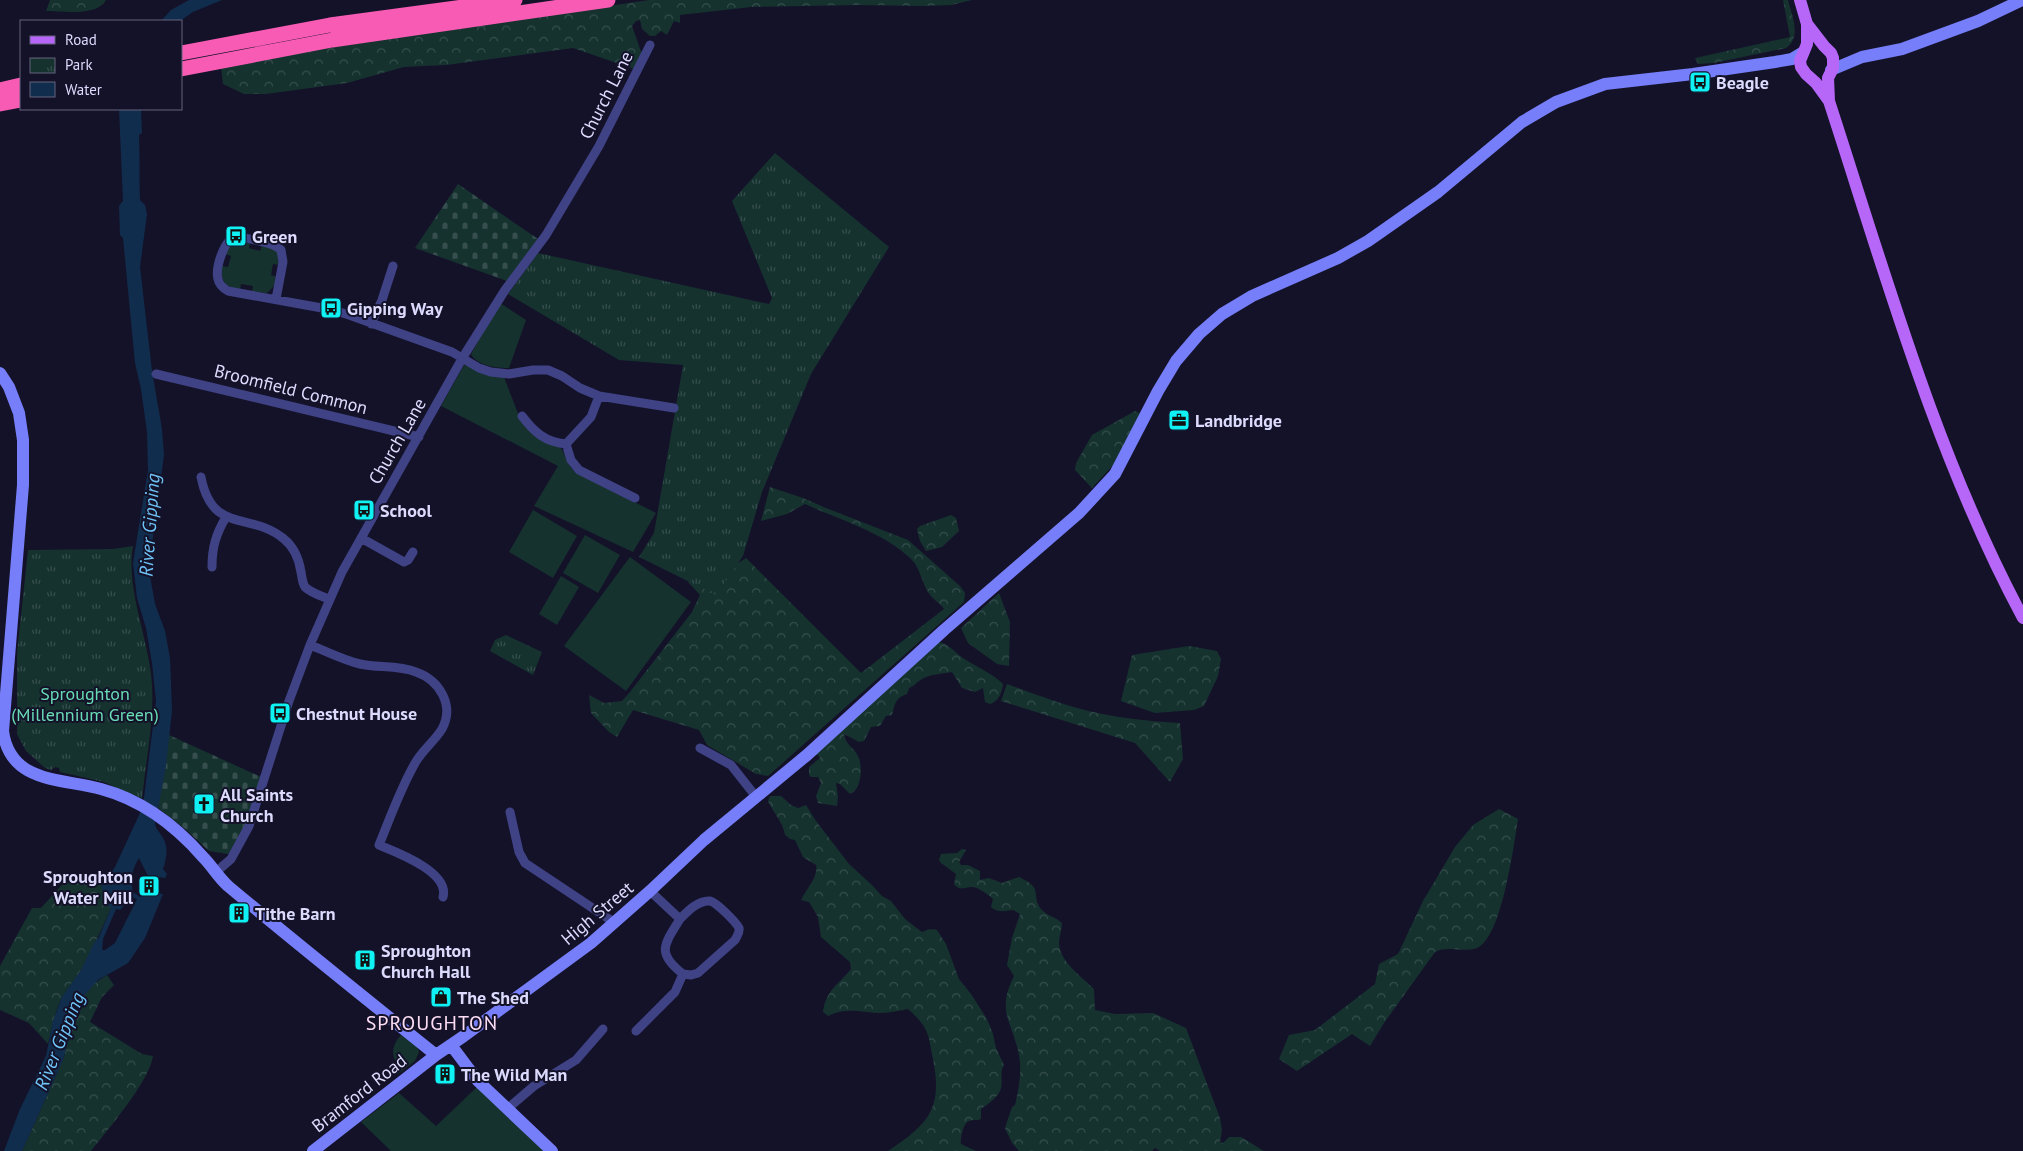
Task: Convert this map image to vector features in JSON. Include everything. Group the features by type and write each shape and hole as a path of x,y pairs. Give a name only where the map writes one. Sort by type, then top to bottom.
{"highway":[{"path":"182,53 330,25 515,0"},
{"path":"182,69 332,40 608,0"},
{"path":"0,90 20,85"},
{"path":"0,104 20,100"}],"main road":[{"path":"1800,0 1807,24 1804,51 1800,61 1808,75 1829,101"},
{"path":"1774,62 1808,75 1822,78 1830,72 1862,57 1902,50 1978,21 2022,0"},
{"path":"1807,24 1828,50 1834,62 1830,72 1829,101 1926,395 1998,572 2023,618"},
{"path":"1804,51 1812,45 1862,57"},
{"name":"High Street","path":"452,1045 579,952 615,923 704,840 807,755 944,630 1079,513 1115,474 1176,360 1199,334 1222,314 1252,296 1338,258 1368,241 1438,192 1522,122 1556,102 1605,84 1774,62 1792,59 1804,51"},
{"path":"0,373 9,386 19,413 23,440 23,485 4,731 5,744 12,756 22,767 42,778 87,785 110,791 138,803 164,820 198,852 226,883 264,916 436,1055"},
{"path":"452,1045 470,1072 552,1151"},
{"name":"Bramford Road","path":"313,1151 436,1055 452,1045"}],"street":[{"name":"Church Lane","path":"216,872 231,859 249,826 289,701 310,645 329,599 361,538 462,357 505,290 546,234 569,198 599,146 650,45"},
{"path":"276,299 283,262 281,250 273,245 244,238 235,237 230,240 224,249 217,273 221,286 228,291 333,310 440,347 462,357 479,368 496,373 509,374 540,370 553,372 580,388 599,396 674,408"},
{"path":"372,324 393,266"},
{"name":"Broomfield Common","path":"156,374 419,437"},
{"path":"566,444 591,417 599,396"},
{"path":"522,416 544,438 566,444"},
{"path":"566,444 571,460 579,470 635,498"},
{"path":"201,477 210,501 226,517 263,527 284,539 297,556 305,586 329,599"},
{"path":"212,567 212,550 215,536 226,517"},
{"path":"361,538 404,562 408,560 413,552"},
{"path":"310,645 359,664 418,672 433,681 441,690 445,701 446,713 442,728 415,763 379,845 423,866 443,886 443,897"},
{"path":"700,748 731,765 756,798"},
{"path":"510,812 519,852 525,863 615,923"},
{"path":"650,891 680,920"},
{"path":"707,901 713,902 739,928 739,932 735,940 698,973 691,975 683,974 666,957 664,948 667,940 680,920 698,904 707,901"},
{"path":"636,1031 675,992 683,974"},
{"path":"507,1109 534,1086 576,1060 603,1029"}],"green space":[{"path":"50,0 106,0 95,9 70,12 46,11"},
{"path":"649,0 972,0 951,5 924,6 751,7 680,15 680,23 674,21 667,35 661,31 655,36 650,36 642,29 640,20 636,21 632,26 644,60 637,70 573,48 446,65 404,67 347,83 266,94 244,94 223,84 221,66 281,55"},
{"path":"1783,0 1788,0 1795,32 1794,38 1786,48 1714,63 1698,64 1695,58 1790,37"},
{"path":"775,153 889,247 811,374 762,492 743,556 716,595 639,557 654,533 683,365 619,360 508,294 538,253 769,304 772,298 732,201"},
{"path":"458,184 538,239 507,281 415,248"},
{"path":"238,241 250,242 249,248 260,251 262,245 278,251 279,265 273,264 271,275 277,277 274,286 267,293 252,292 253,286 241,284 240,290 235,289 227,285 223,279 222,266 228,267 231,256 225,254 230,245"},
{"path":"500,303 526,320 509,368 482,364 471,354"},
{"path":"464,365 504,377 519,416 561,448 571,468 576,472 656,513 633,552 534,506 558,466 441,406"},
{"path":"1135,411 1142,414 1118,460 1115,460 1114,464 1092,488 1075,470 1076,463 1092,435"},
{"path":"770,487 803,498 908,540 960,586 965,593 964,602 768,776 756,774 707,745 699,730 633,710 617,737 609,732 591,713 589,695 604,703 622,701 630,692 692,612 700,595 688,582 691,577 716,577 746,558 861,673 944,609 928,592 917,567 911,559 888,541 861,527 805,504 787,514 761,521"},
{"path":"533,510 577,536 553,578 509,552"},
{"path":"951,515 956,518 959,531 942,547 926,551 920,541 917,529 920,526"},
{"path":"585,535 620,555 598,593 563,573"},
{"name":"Sproughton (Millennium Green)","path":"133,546 132,577 134,593 149,658 152,690 151,721 142,799 104,782 60,772 59,768 55,767 51,770 45,768 26,751 17,734 17,653 28,550 113,549"},
{"path":"630,557 691,602 626,691 564,646"},
{"path":"561,576 579,587 557,625 539,614"},
{"path":"999,593 1010,622 1009,666 997,664 968,643 961,628"},
{"path":"506,635 542,652 533,675 490,651 495,640"},
{"path":"937,642 948,646 963,658 999,680 1003,684 1001,694 990,704 985,702 983,688 975,692 962,688 952,672 926,677 909,688 907,694 898,700 892,715 886,716 880,726 871,727 864,741 859,742 844,734 846,741 860,760 859,783 854,792 850,794 840,784 836,783 837,806 818,803 816,796 821,783 818,777 811,777 809,775 809,767 820,758 818,755 813,756"},
{"path":"1189,646 1217,651 1221,659 1218,676 1204,706 1194,710 1155,713 1121,701 1132,655"},
{"path":"1007,684 1053,701 1101,714 1140,720 1180,723 1183,759 1170,782 1135,743 1001,701"},
{"path":"169,735 261,777 245,829 234,848 228,854 209,851 158,808"},
{"path":"770,796 781,796 791,805 798,808 806,805 849,864 882,896 891,901 905,919 922,932 930,929 937,930 946,944 959,979 987,1019 996,1048 1004,1065 1001,1088 998,1094 981,1109 981,1119 967,1122 962,1131 961,1144 976,1151 888,1151 922,1123 934,1103 936,1076 928,1037 924,1026 908,1009 883,1013 847,1011 828,1016 823,1012 827,998 833,988 851,969 850,962 821,937 818,917 809,902 801,900 816,874 816,865 803,857 795,840 785,835 768,801"},
{"path":"1499,809 1518,819 1510,868 1500,909 1486,941 1477,948 1466,950 1445,949 1435,952 1384,1023 1370,1046 1352,1034 1297,1071 1279,1059 1289,1035 1315,1030 1375,984 1379,964 1398,954 1423,901 1455,847 1473,825"},
{"path":"962,849 966,850 959,862 961,865 968,865 980,871 980,880 989,878 1002,883 1019,877 1032,885 1041,909 1062,923 1059,940 1060,950 1072,968 1094,989 1095,1010 1115,1014 1153,1013 1186,1028 1220,1118 1222,1130 1220,1142 1223,1143 1229,1137 1241,1137 1264,1151 1160,1151 1155,1148 1152,1151 1019,1151 1012,1143 1005,1128 1012,1107 1015,1105 1020,1074 1019,1055 1007,1016 1006,999 1014,976 1007,965 1012,938 1020,914 1013,910 996,910 991,907 993,899 977,888 960,888 954,884 956,874 939,860 941,854 957,853"},
{"path":"110,874 105,888 105,896 111,908 81,970 60,1001 48,1044 29,1023 0,1010 0,966 32,908 41,908 68,878"},
{"path":"107,975 114,985 102,997 90,1022 142,1054 153,1056 150,1067 127,1105 91,1151 22,1151 63,1060 83,997 92,985"},
{"path":"401,1035 417,1046 419,1052 415,1061 397,1075 401,1070 395,1061 393,1052 397,1039"},
{"path":"478,1086 546,1151 391,1151 361,1122 399,1093 436,1126"}],"water":[{"path":"189,0 222,0 193,12 181,20 162,20 171,10"},
{"name":"River Gipping","path":"119,110 141,110 142,133 139,135 140,200 145,205 147,214 140,267 164,455 149,566 155,604 165,631 170,658 172,711 166,766 155,824 166,845 166,858 163,869 167,874 165,878 148,876 139,858 132,874 133,892 140,897 149,892 163,894 145,938 128,963 98,980 83,997 63,1060 22,1151 4,1151 20,1109 46,1056 53,1021 62,997 81,970 94,943 99,937 111,908 106,903 100,881 109,875 115,867 140,813 144,798 156,701 152,663 146,628 137,598 133,563 148,470 147,432 135,363 123,238 120,235 119,206 123,201","holes":["131,897 137,899 115,943 102,950 103,939 116,909 120,910"]}],"place":[{"name":"Beagle","path":"1700,82"},
{"name":"Green","path":"236,236"},
{"name":"Gipping Way","path":"331,308"},
{"name":"Landbridge","path":"1179,420"},
{"name":"School","path":"364,510"},
{"name":"Chestnut House","path":"280,713"},
{"name":"All Saints Church","path":"204,804"},
{"name":"Sproughton Water Mill","path":"149,886"},
{"name":"Tithe Barn","path":"239,913"},
{"name":"Sproughton Church Hall","path":"365,960"},
{"name":"The Shed","path":"441,997"},
{"name":"The Wild Man","path":"445,1074"}],"district":[{"name":"SPROUGHTON","path":"432,1023"}]}
